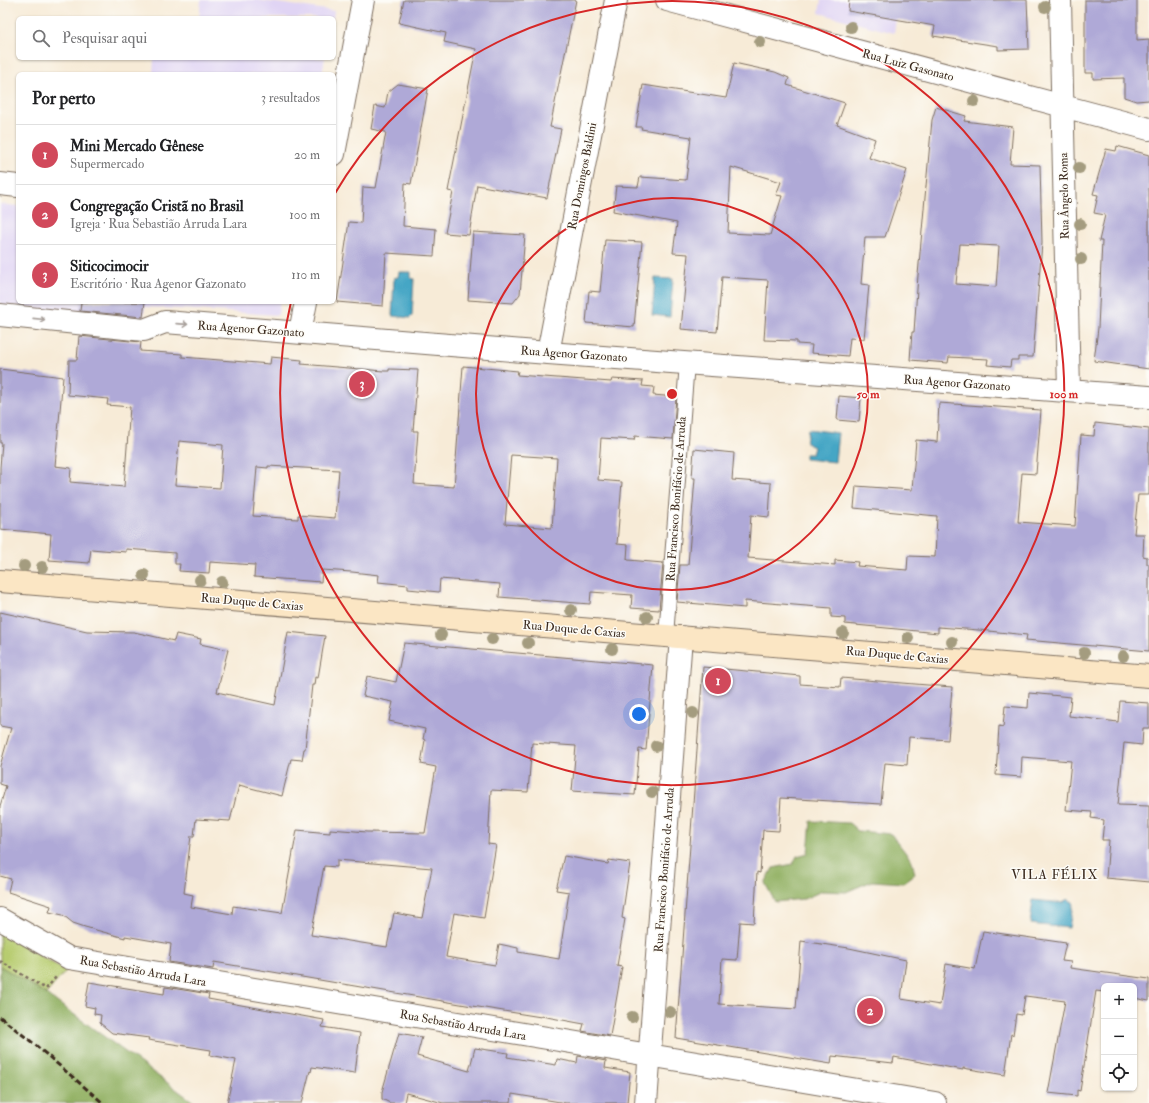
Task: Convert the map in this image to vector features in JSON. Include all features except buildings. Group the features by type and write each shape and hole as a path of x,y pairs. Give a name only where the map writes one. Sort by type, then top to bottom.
{"main road":[{"name":"Rua Duque de Caxias","path":"0,581 1149,676"}],"street":[{"path":"336,143 363,0"},
{"name":"Rua Domingos Baldini","path":"548,353 616,0"},
{"name":"Rua Luiz Gasonato","path":"667,0 1149,129"},
{"name":"Rua Ângelo Roma","path":"1060,0 1069,391"},
{"path":"0,184 16,186"},
{"path":"300,332 306,304"},
{"name":"Rua Agenor Gazonato","path":"0,315 144,330 165,322 548,353 1149,397"},
{"name":"Rua Francisco Bonifácio de Arruda","path":"646,1103 674,637"},
{"name":"Rua Sebastião Arruda Lara","path":"0,919 69,958 935,1103"}],"lane":[{"name":"Rua Francisco Bonifácio de Arruda","path":"674,637 687,363"}],"path":[{"path":"0,961 46,989 56,977"}],"shaded area":[{"path":"201,0 257,0 334,11 333,16 199,16"},
{"path":"821,0 899,0 894,33 819,13"},
{"path":"154,60 325,60 322,72 153,72"},
{"path":"0,204 16,206 16,304 280,304 278,315 145,307 142,325 0,309"}],"green space":[{"path":"811,821 849,823 858,831 891,834 912,861 915,874 903,883 872,881 846,892 822,891 804,899 775,902 765,883 773,868 793,864 797,856 808,853"},
{"path":"0,932 66,971 46,994 0,966"},
{"path":"0,966 46,994 195,1103 0,1103"}],"water":[{"path":"399,272 411,272 411,278 414,279 412,316 410,318 392,316 394,278 398,277"},
{"path":"655,278 673,279 670,317 652,315"},
{"path":"808,429 838,433 835,462 805,459 805,454 812,454 814,447 806,443"},
{"path":"1067,899 1073,902 1069,928 1030,924 1033,900 1063,903"}],"railway":[{"path":"0,1017 103,1103"}],"place":[{"name":"Siticocimocir","path":"362,384"},
{"name":"Mini Mercado Gênese","path":"718,681"},
{"name":"Congregação Cristã no Brasil","path":"870,1011"}],"district":[{"name":"VILA FÉLIX","path":"1055,874"}]}
